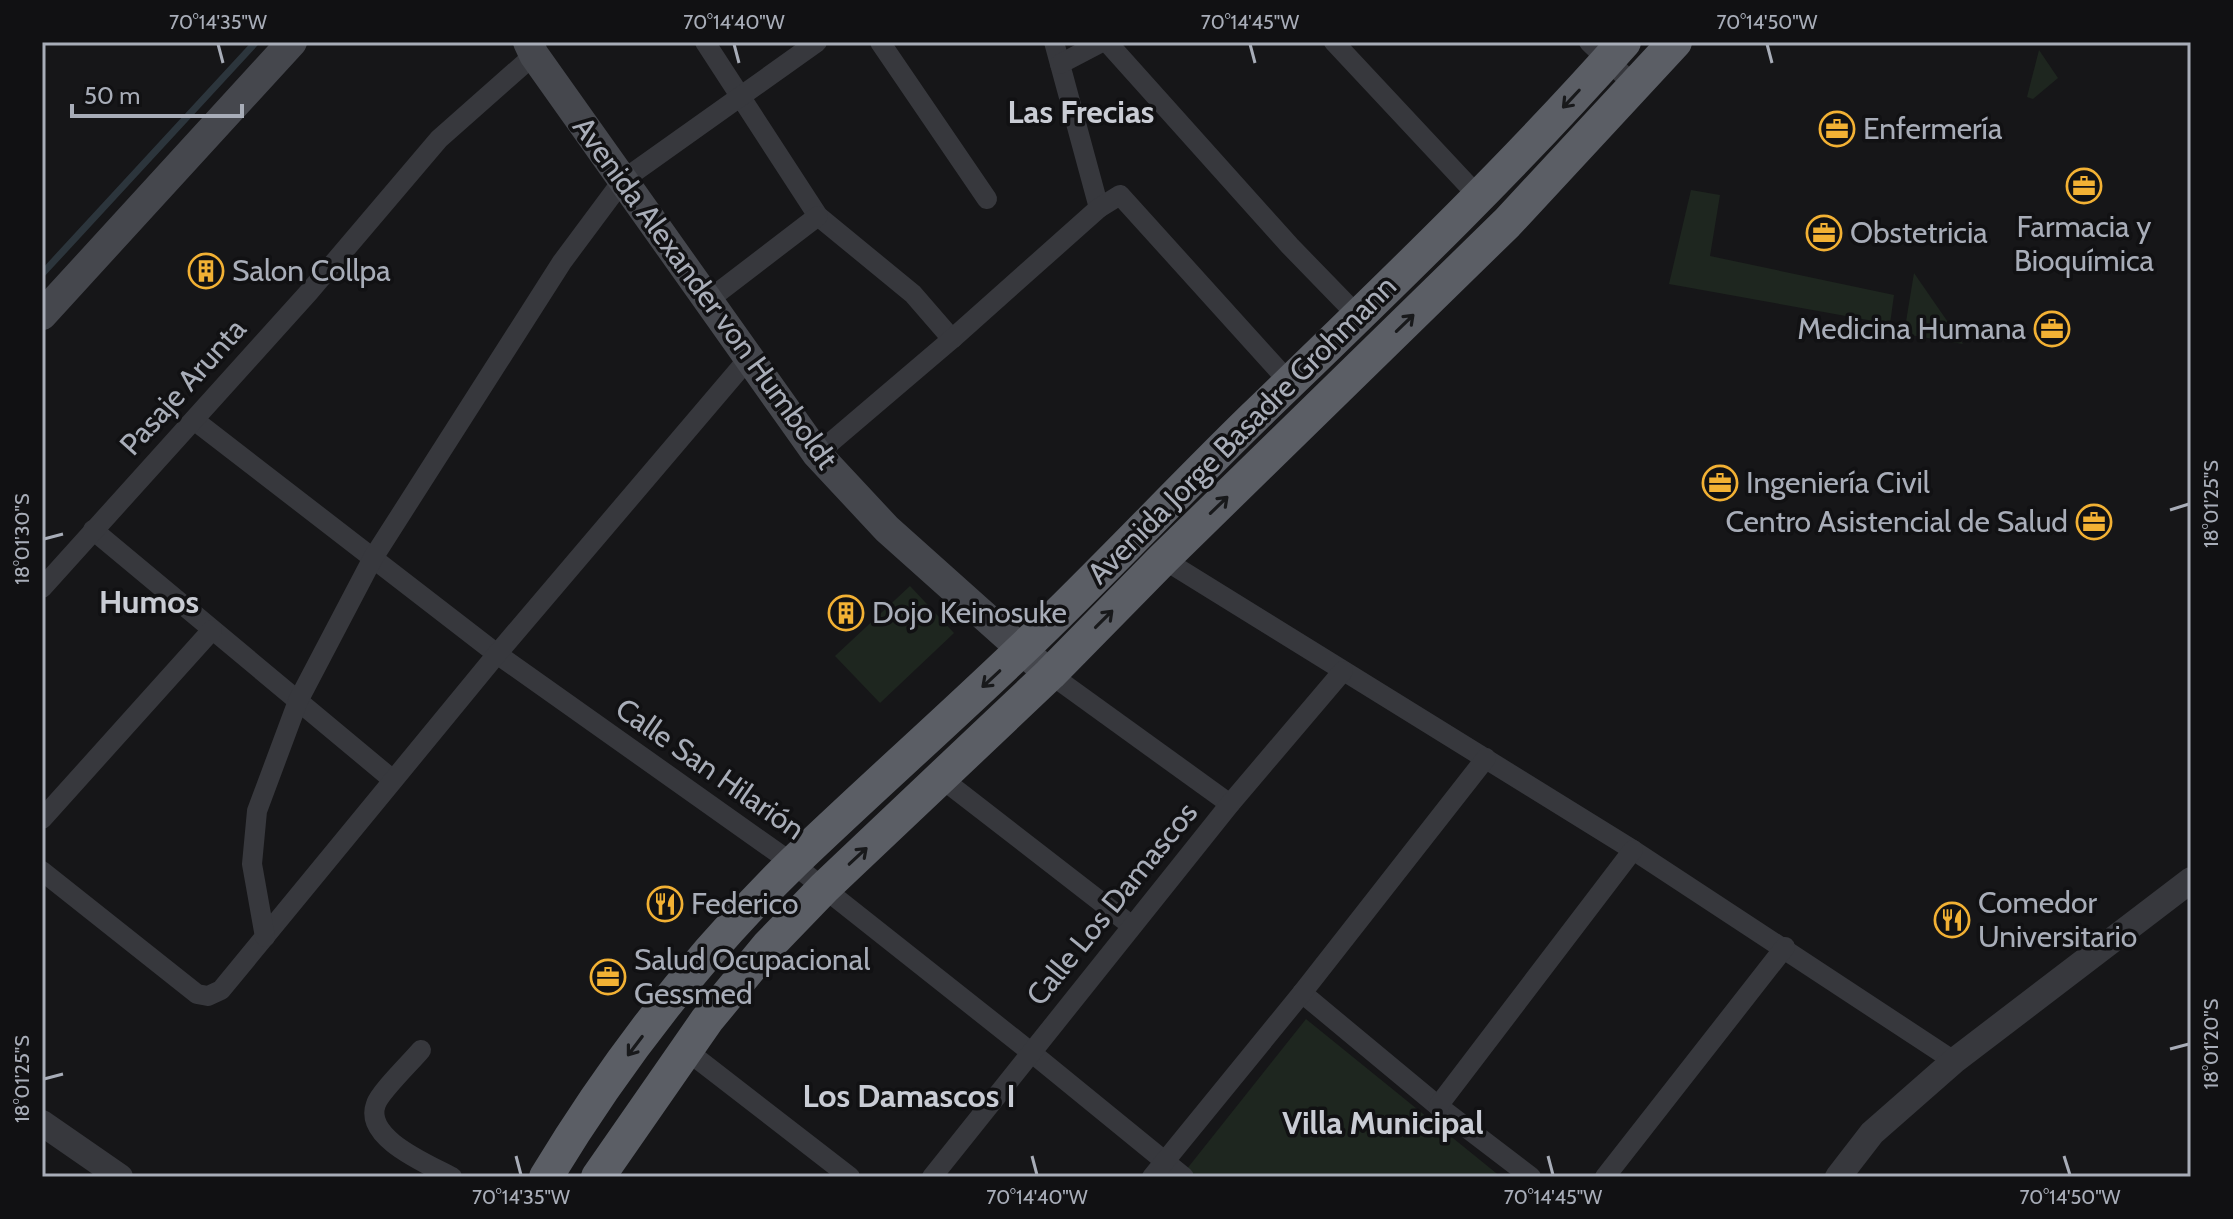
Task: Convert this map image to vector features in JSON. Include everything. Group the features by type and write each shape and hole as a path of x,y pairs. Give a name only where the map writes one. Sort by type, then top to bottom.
{"highway":[{"name":"Avenida Jorge Basadre Grohmann","path":"598,1177 686,1050 768,946 824,888 1050,674 1163,559 1507,223 1675,42"},
{"name":"Avenida Jorge Basadre Grohmann","path":"546,1177 608,1081 649,1028 708,954 792,863 1022,650 1478,196 1607,48"}],"main road":[{"path":"43,311 292,42"},
{"name":"Avenida Alexander von Humboldt","path":"531,49 817,454 887,529 1050,674"}],"street":[{"path":"705,42 818,216 913,294 952,339"},
{"path":"265,937 252,864 257,811 298,701 373,558 562,262 623,180 817,42"},
{"path":"880,42 987,199"},
{"path":"1054,42 1099,208"},
{"path":"1060,64 1104,42 1358,316"},
{"path":"1334,42 1478,196"},
{"path":"1607,48 1636,87"},
{"name":"Pasaje Arunta","path":"42,588 309,292 439,139 531,49"},
{"path":"817,454 1099,208 1120,195 1290,383"},
{"path":"707,301 818,216"},
{"path":"42,871 197,994 204,996 221,990 497,654 748,359"},
{"name":"Calle San Hilarión","path":"194,420 497,654 792,863 1032,1053 1158,1169 1184,1177"},
{"path":"93,530 393,780"},
{"path":"1163,559 1633,850 1785,947 1954,1061"},
{"path":"43,819 212,630"},
{"name":"Calle Los Damascos","path":"932,1177 1230,804 1343,671"},
{"name":"Avenida Alexander von Humboldt","path":"1050,674 1230,804"},
{"path":"1158,1169 1302,993 1486,758"},
{"path":"941,778 1132,926"},
{"path":"1438,1106 1633,850"},
{"path":"1838,1177 1872,1133 1954,1061 2191,880"},
{"path":"1605,1177 1785,947"},
{"path":"1302,993 1438,1106 1531,1177"},
{"path":"421,1050 376,1103 378,1129 388,1140 452,1177"},
{"path":"686,1050 850,1177"},
{"path":"42,1123 120,1177"}],"shaded area":[{"path":"2039,50 2058,78 2033,99 2027,97"},
{"path":"1691,190 1720,195 1710,256 1894,295 1890,324 1669,284"},
{"path":"1914,273 1963,344 1904,334"},
{"path":"910,586 954,633 880,703 835,656"},
{"path":"1306,1019 1501,1177 1195,1177 1186,1170"}],"waterway":[{"path":"42,274 256,42"}],"place":[{"name":"Enfermería","path":"1837,129"},
{"name":"Farmacia y Bioquímica","path":"2084,186"},
{"name":"Obstetricia","path":"1824,233"},
{"name":"Salon Collpa","path":"206,271"},
{"name":"Medicina Humana","path":"2052,329"},
{"name":"Ingeniería Civil","path":"1720,483"},
{"name":"Centro Asistencial de Salud","path":"2094,522"},
{"name":"Dojo Keinosuke","path":"846,613"},
{"name":"Federico","path":"665,904"},
{"name":"Comedor Universitario","path":"1952,920"},
{"name":"Salud Ocupacional Gessmed","path":"608,977"}],"district":[{"name":"Las Frecias","path":"1081,112"},
{"name":"Humos","path":"149,602"},
{"name":"Los Damascos I","path":"909,1096"},
{"name":"Villa Municipal","path":"1383,1123"}]}
